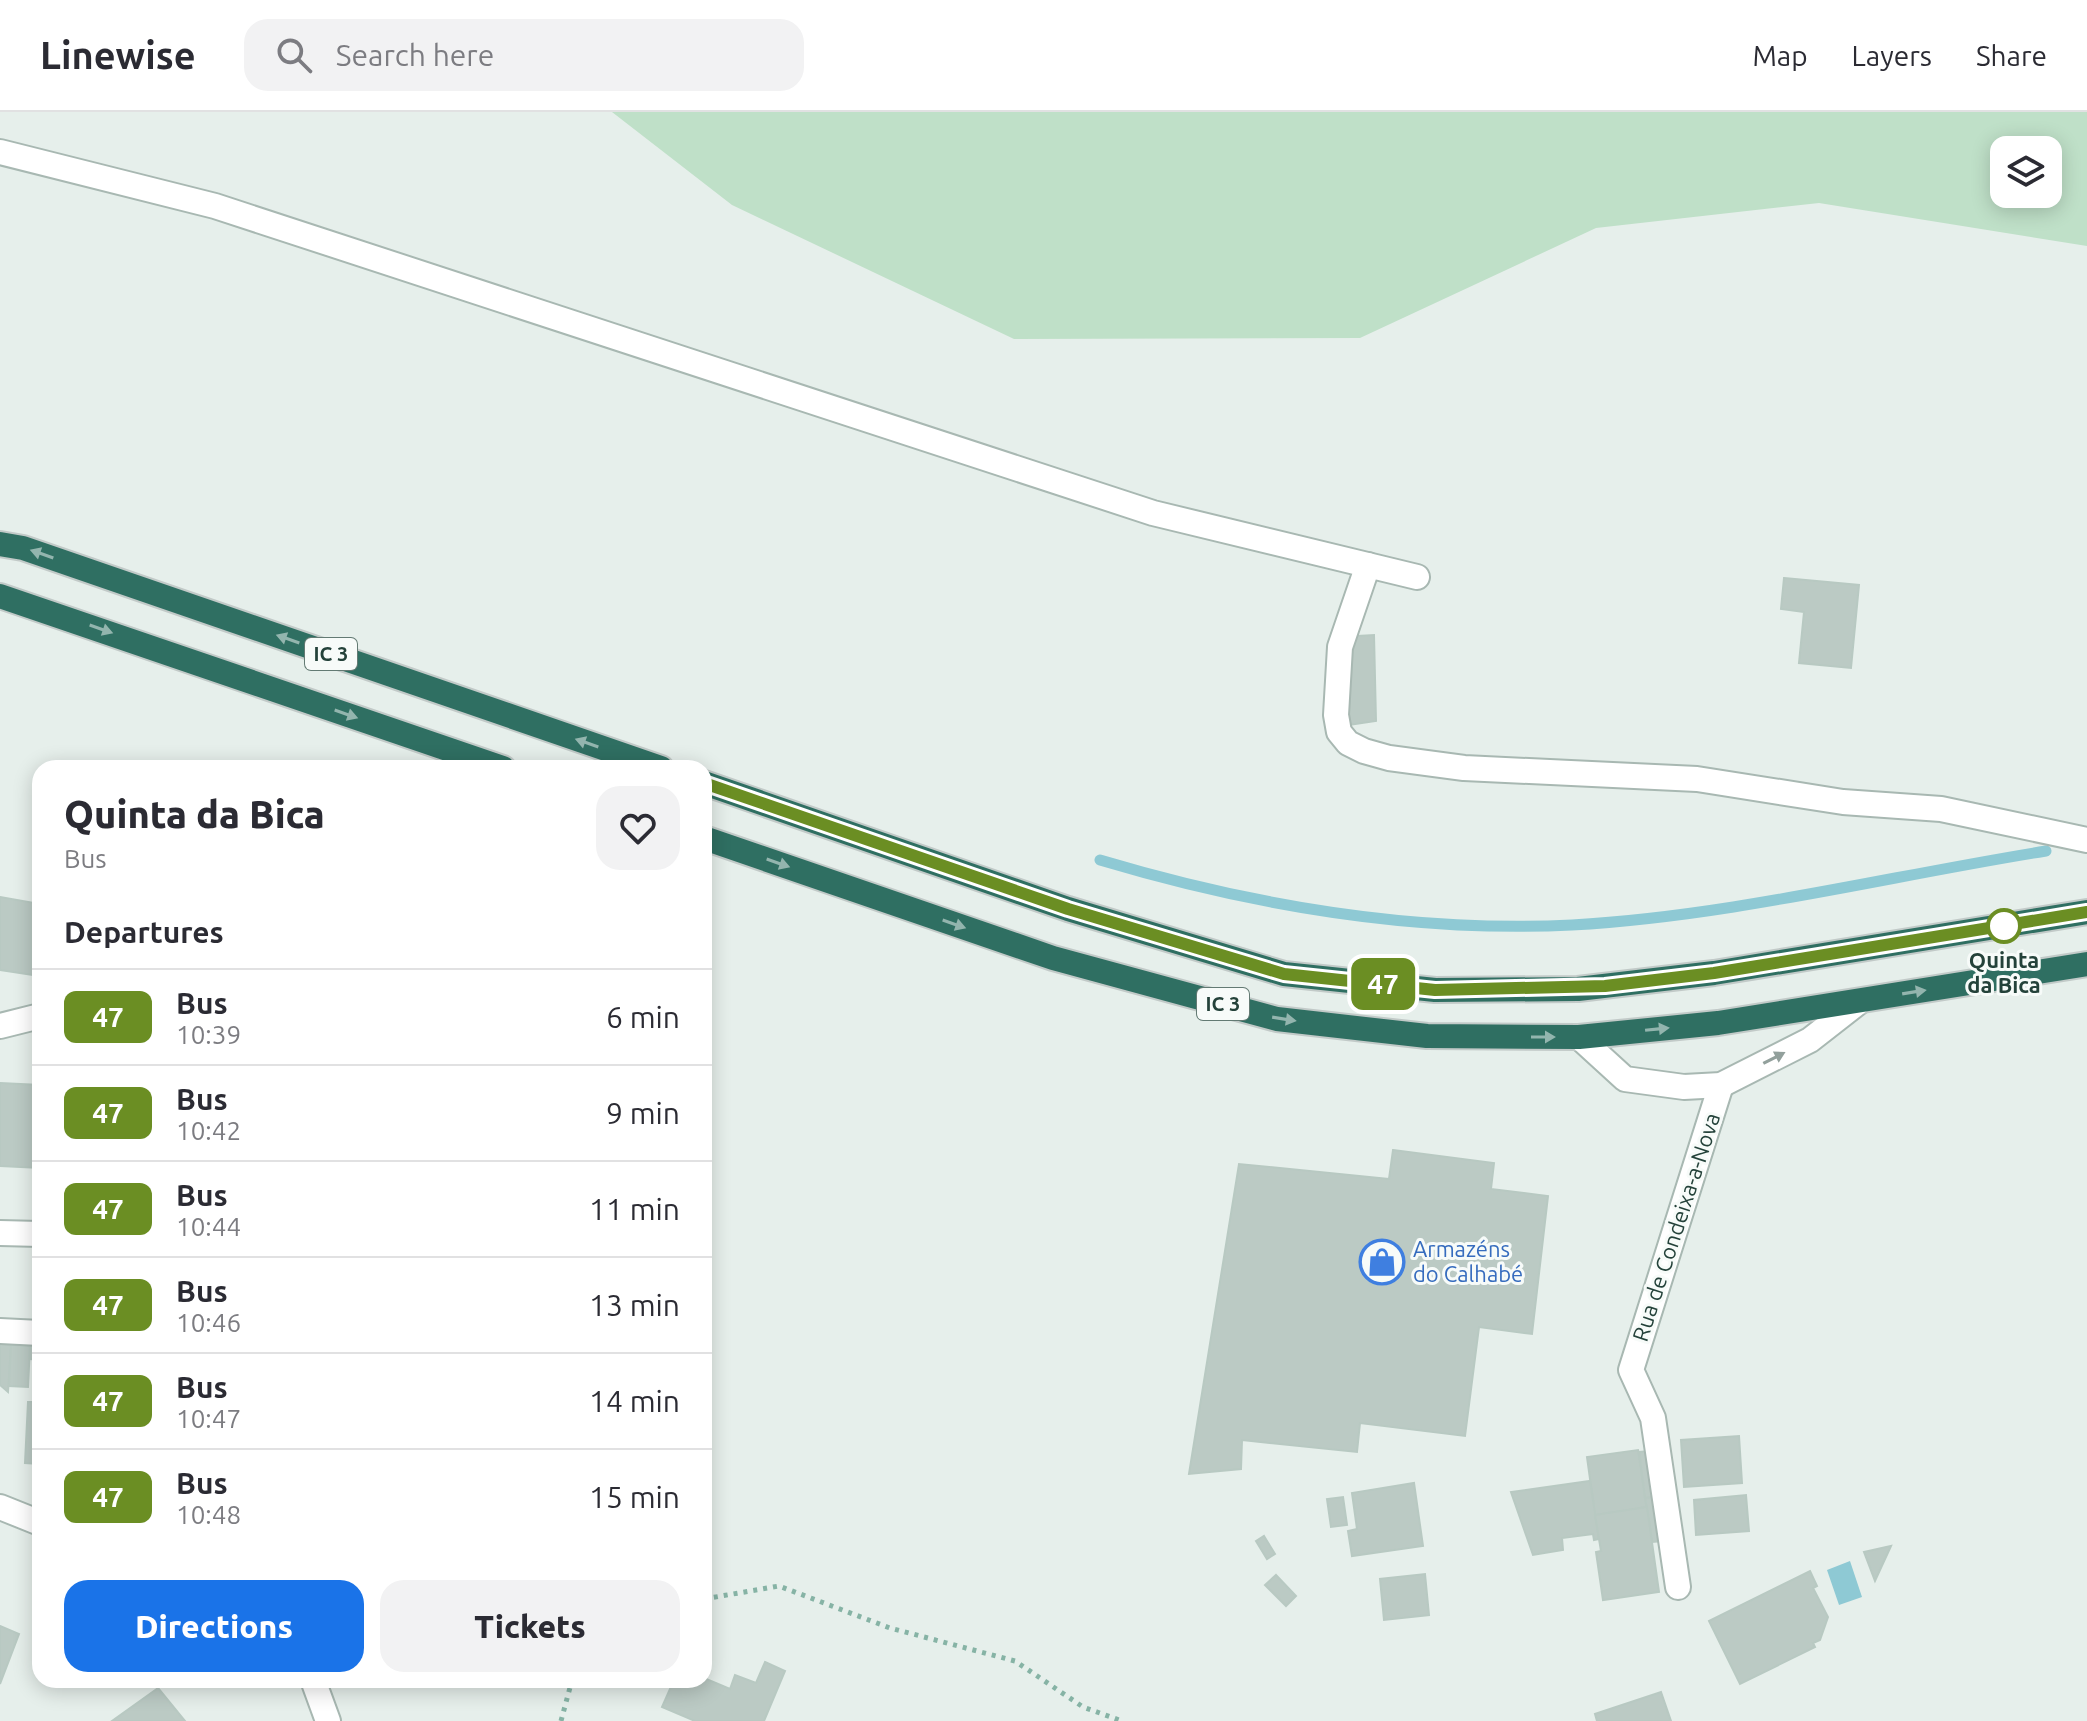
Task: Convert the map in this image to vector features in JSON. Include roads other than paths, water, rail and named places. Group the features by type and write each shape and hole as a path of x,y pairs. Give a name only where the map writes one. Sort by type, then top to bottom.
{"highway":[{"name":"IC 3","path":"0,544 23,548 638,760"},
{"name":"IC 3","path":"0,596 480,760"},
{"name":"IC 3","path":"712,786 1068,909 1284,974 1435,990 1608,986 1714,973 2087,912"},
{"name":"IC 3","path":"712,841 1053,958 1277,1019 1427,1036 1579,1037 1718,1023 2087,964"}],"street":[{"path":"0,152 215,206 1153,513 1417,577"},
{"path":"1368,565 1340,647 1336,715 1339,732 1348,743 1364,751 1389,758 1464,768 1697,779 1843,802 1941,809 2087,840"},
{"path":"1579,1037 1625,1079 1684,1087 1721,1085 1810,1040 1860,1001"},
{"path":"0,1026 32,1018"},
{"name":"Rua de Condeixa-a-Nova","path":"1678,1587 1653,1418 1631,1370 1721,1085"},
{"path":"0,1233 32,1234"},
{"path":"0,1331 32,1333"},
{"path":"0,1507 32,1520"},
{"path":"316,1688 328,1721"}],"water":[{"path":"1850,1561 1862,1597 1839,1605 1827,1570"}],"waterway":[{"path":"1100,860 1216,891 1333,913 1452,925 1512,926 1572,925 1691,913 2046,851"}],"place":[{"name":"Quinta da Bica","path":"2004,926"},
{"name":"Armazéns do Calhabé","path":"1382,1262"}]}
